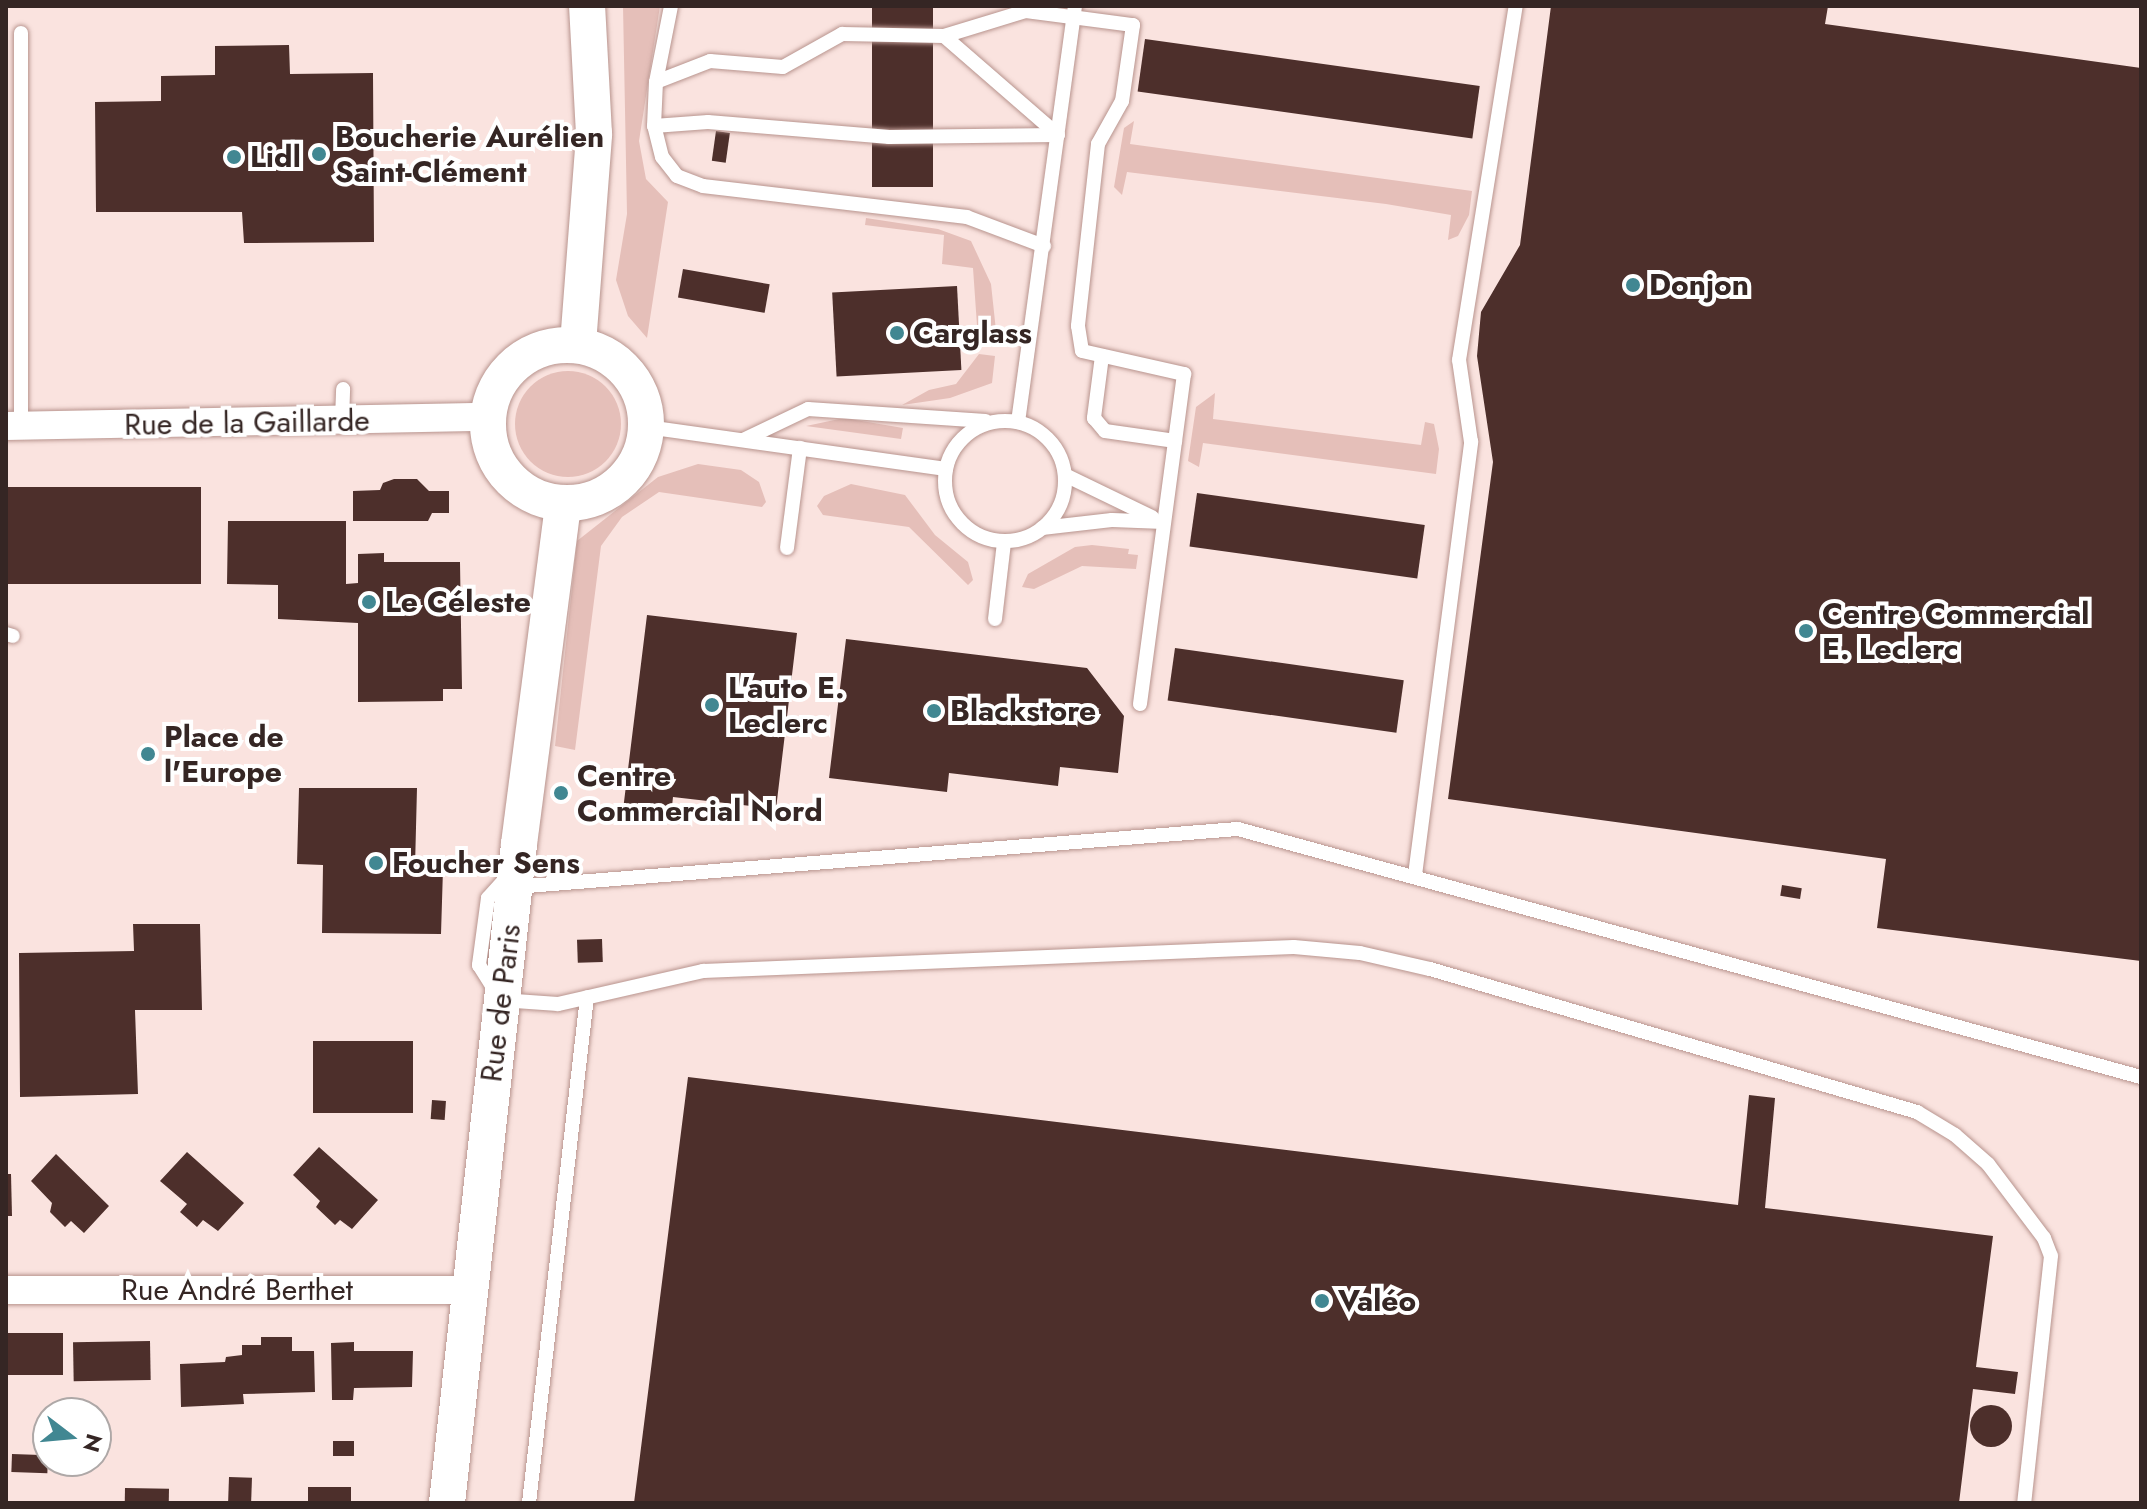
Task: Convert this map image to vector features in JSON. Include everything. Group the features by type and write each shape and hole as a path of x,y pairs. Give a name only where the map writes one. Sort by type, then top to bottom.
{"street":[{"path":"578,344 594,134 587,6"},
{"path":"578,344 601,351 628,373 644,403 647,427 642,451 620,482 588,501 563,504 527,492 499,466 487,417 493,392 518,362 552,345 578,344"},
{"name":"Rue de la Gaillarde","path":"14,426 487,417"},
{"name":"Rue de Paris","path":"447,1503 501,1000 563,504"},
{"name":"Rue André Berthet","path":"6,1290 468,1290"}],"lane":[{"path":"671,6 656,82 654,126 662,157 677,176 703,186 967,217 1044,246"},
{"path":"1415,875 1471,442 1459,360 1516,6"},
{"path":"656,82 710,61 783,67 842,34 944,36 1023,9 1074,12 1133,25 1122,101 1098,144 1078,326 1082,351 1184,374 1140,704"},
{"path":"1018,422 1074,12"},
{"path":"14,426 21,33"},
{"path":"944,36 1058,135"},
{"path":"654,126 708,122 889,137 1058,135"},
{"path":"1102,356 1094,418 1105,431 1175,441"},
{"path":"342,421 343,389"},
{"path":"743,440 808,409 1018,422 1050,441 1065,475 1117,504 1164,522"},
{"path":"994,422 963,438 946,469 949,503 958,519 987,539 1004,542 1042,528 1112,520 1164,522"},
{"path":"647,427 946,469"},
{"path":"787,548 800,448"},
{"path":"1042,528 1056,513 1065,475"},
{"path":"995,619 1004,542"},
{"path":"516,877 1238,829 1415,875 2141,1077"},
{"path":"501,1000 558,1004 703,971 1294,947 1360,953 1430,969 1917,1112 1955,1135 1988,1164 2044,1238 2051,1256 2024,1503"},
{"path":"529,1503 587,997"}],"shaded area":[{"path":"623,6 660,6 639,141 646,179 668,202 647,338 628,316 616,280 627,214"},
{"path":"1134,121 1130,144 1472,191 1469,215 1458,236 1448,240 1451,215 1386,204 1127,172 1122,195 1114,187 1124,128"},
{"path":"866,218 938,229 971,241 991,284 997,340 978,340 973,268 942,264 944,235 865,225"},
{"path":"979,354 995,356 992,383 950,398 902,405 929,390 956,384"},
{"path":"568,371 588,375 605,387 617,404 621,424 617,444 605,461 588,473 568,477 548,473 531,461 519,444 515,424 519,404 531,387 548,375"},
{"path":"1215,393 1213,419 1421,445 1425,422 1434,424 1439,449 1436,474 1203,443 1199,467 1188,461 1196,407"},
{"path":"844,418 903,428 901,439 806,426"},
{"path":"698,464 741,470 759,482 766,502 762,507 659,492 622,517 601,546 575,750 555,746 577,541 658,477"},
{"path":"851,484 905,495 935,535 968,562 973,580 968,585 909,527 823,515 817,506 824,496"},
{"path":"1092,545 1129,549 1128,554 1138,555 1136,569 1082,566 1034,589 1022,587 1028,574 1075,547"}],"building":[{"path":"872,6 933,6 933,187 872,187"},
{"name":"Centre Commercial E. Leclerc","path":"1551,6 1828,6 1825,24 2141,68 2141,961 1877,928 1886,859 1448,799 1493,462 1477,356 1481,312 1520,245"},
{"path":"1145,39 1480,86 1472,139 1138,91"},
{"name":"Lidl","path":"289,45 290,74 373,73 374,242 244,243 242,212 96,212 95,102 161,101 161,76 215,75 215,46"},
{"path":"716,131 730,133 726,163 712,161"},
{"path":"683,269 770,284 765,313 678,298"},
{"name":"Carglass","path":"957,286 961,370 837,376 832,293"},
{"path":"394,479 417,479 429,491 449,491 449,513 432,513 428,521 353,521 353,491 380,490 383,483"},
{"path":"6,487 201,487 201,584 6,584"},
{"path":"1197,493 1425,525 1417,578 1189,546"},
{"name":"Le Céleste","path":"228,521 346,521 346,584 358,583 358,554 384,553 384,562 460,562 462,689 443,689 443,701 358,702 358,623 278,619 278,585 227,584"},
{"name":"L'auto E. Leclerc","path":"647,615 797,633 776,809 673,797 671,816 623,810"},
{"path":"846,639 1087,668 1124,716 1118,773 1060,767 1058,786 949,773 947,792 829,778"},
{"path":"1175,648 1404,680 1396,733 1168,700"},
{"path":"299,788 417,788 415,867 443,869 441,934 322,933 323,865 297,864"},
{"path":"1782,885 1802,888 1800,899 1780,896"},
{"path":"133,924 200,924 202,1010 135,1010 138,1094 20,1097 19,953 134,951"},
{"path":"602,939 603,962 578,963 577,940"},
{"path":"313,1041 413,1041 413,1113 313,1113"},
{"name":"Valéo","path":"688,1077 1738,1205 1749,1095 1775,1098 1765,1208 1993,1236 1976,1367 2018,1372 2015,1394 1973,1389 1959,1503 634,1503"},
{"path":"432,1100 446,1101 445,1120 431,1119"},
{"path":"319,1147 378,1200 352,1229 340,1220 335,1225 316,1207 320,1201 293,1175"},
{"path":"187,1152 244,1203 218,1231 203,1220 197,1227 180,1212 187,1204 160,1181"},
{"path":"56,1154 109,1206 84,1233 71,1221 65,1227 50,1212 52,1203 31,1181"},
{"path":"6,1174 11,1174 12,1216 6,1216"},
{"path":"6,1333 63,1333 63,1375 6,1375"},
{"path":"261,1337 292,1337 292,1351 314,1351 315,1392 243,1394 244,1404 181,1407 180,1364 225,1362 226,1357 242,1355 242,1345 261,1345"},
{"path":"150,1341 151,1380 74,1381 73,1342"},
{"path":"354,1342 354,1351 413,1351 412,1387 354,1388 353,1400 332,1400 331,1343"},
{"path":"1991,1405 2006,1411 2012,1426 2006,1441 1991,1447 1976,1441 1970,1426 1976,1411"},
{"path":"333,1441 354,1441 354,1456 333,1456"},
{"path":"12,1454 32,1455 32,1473 11,1472"},
{"path":"229,1477 252,1478 251,1503 228,1503"},
{"path":"308,1487 351,1487 351,1503 308,1503"},
{"path":"125,1488 169,1489 169,1503 125,1503"}],"place":[{"name":"Boucherie Aurélien Saint-Clément","path":"319,154"},
{"name":"Lidl","path":"234,157"},
{"name":"Donjon","path":"1633,285"},
{"name":"Carglass","path":"897,333"},
{"name":"Le Céleste","path":"369,602"},
{"name":"Centre Commercial E. Leclerc","path":"1806,631"},
{"name":"L'auto E. Leclerc","path":"712,705"},
{"name":"Blackstore","path":"934,711"},
{"name":"Place de l'Europe","path":"148,754"},
{"name":"Centre Commercial Nord","path":"561,793"},
{"name":"Foucher Sens","path":"376,863"},
{"name":"Valéo","path":"1322,1301"}]}
